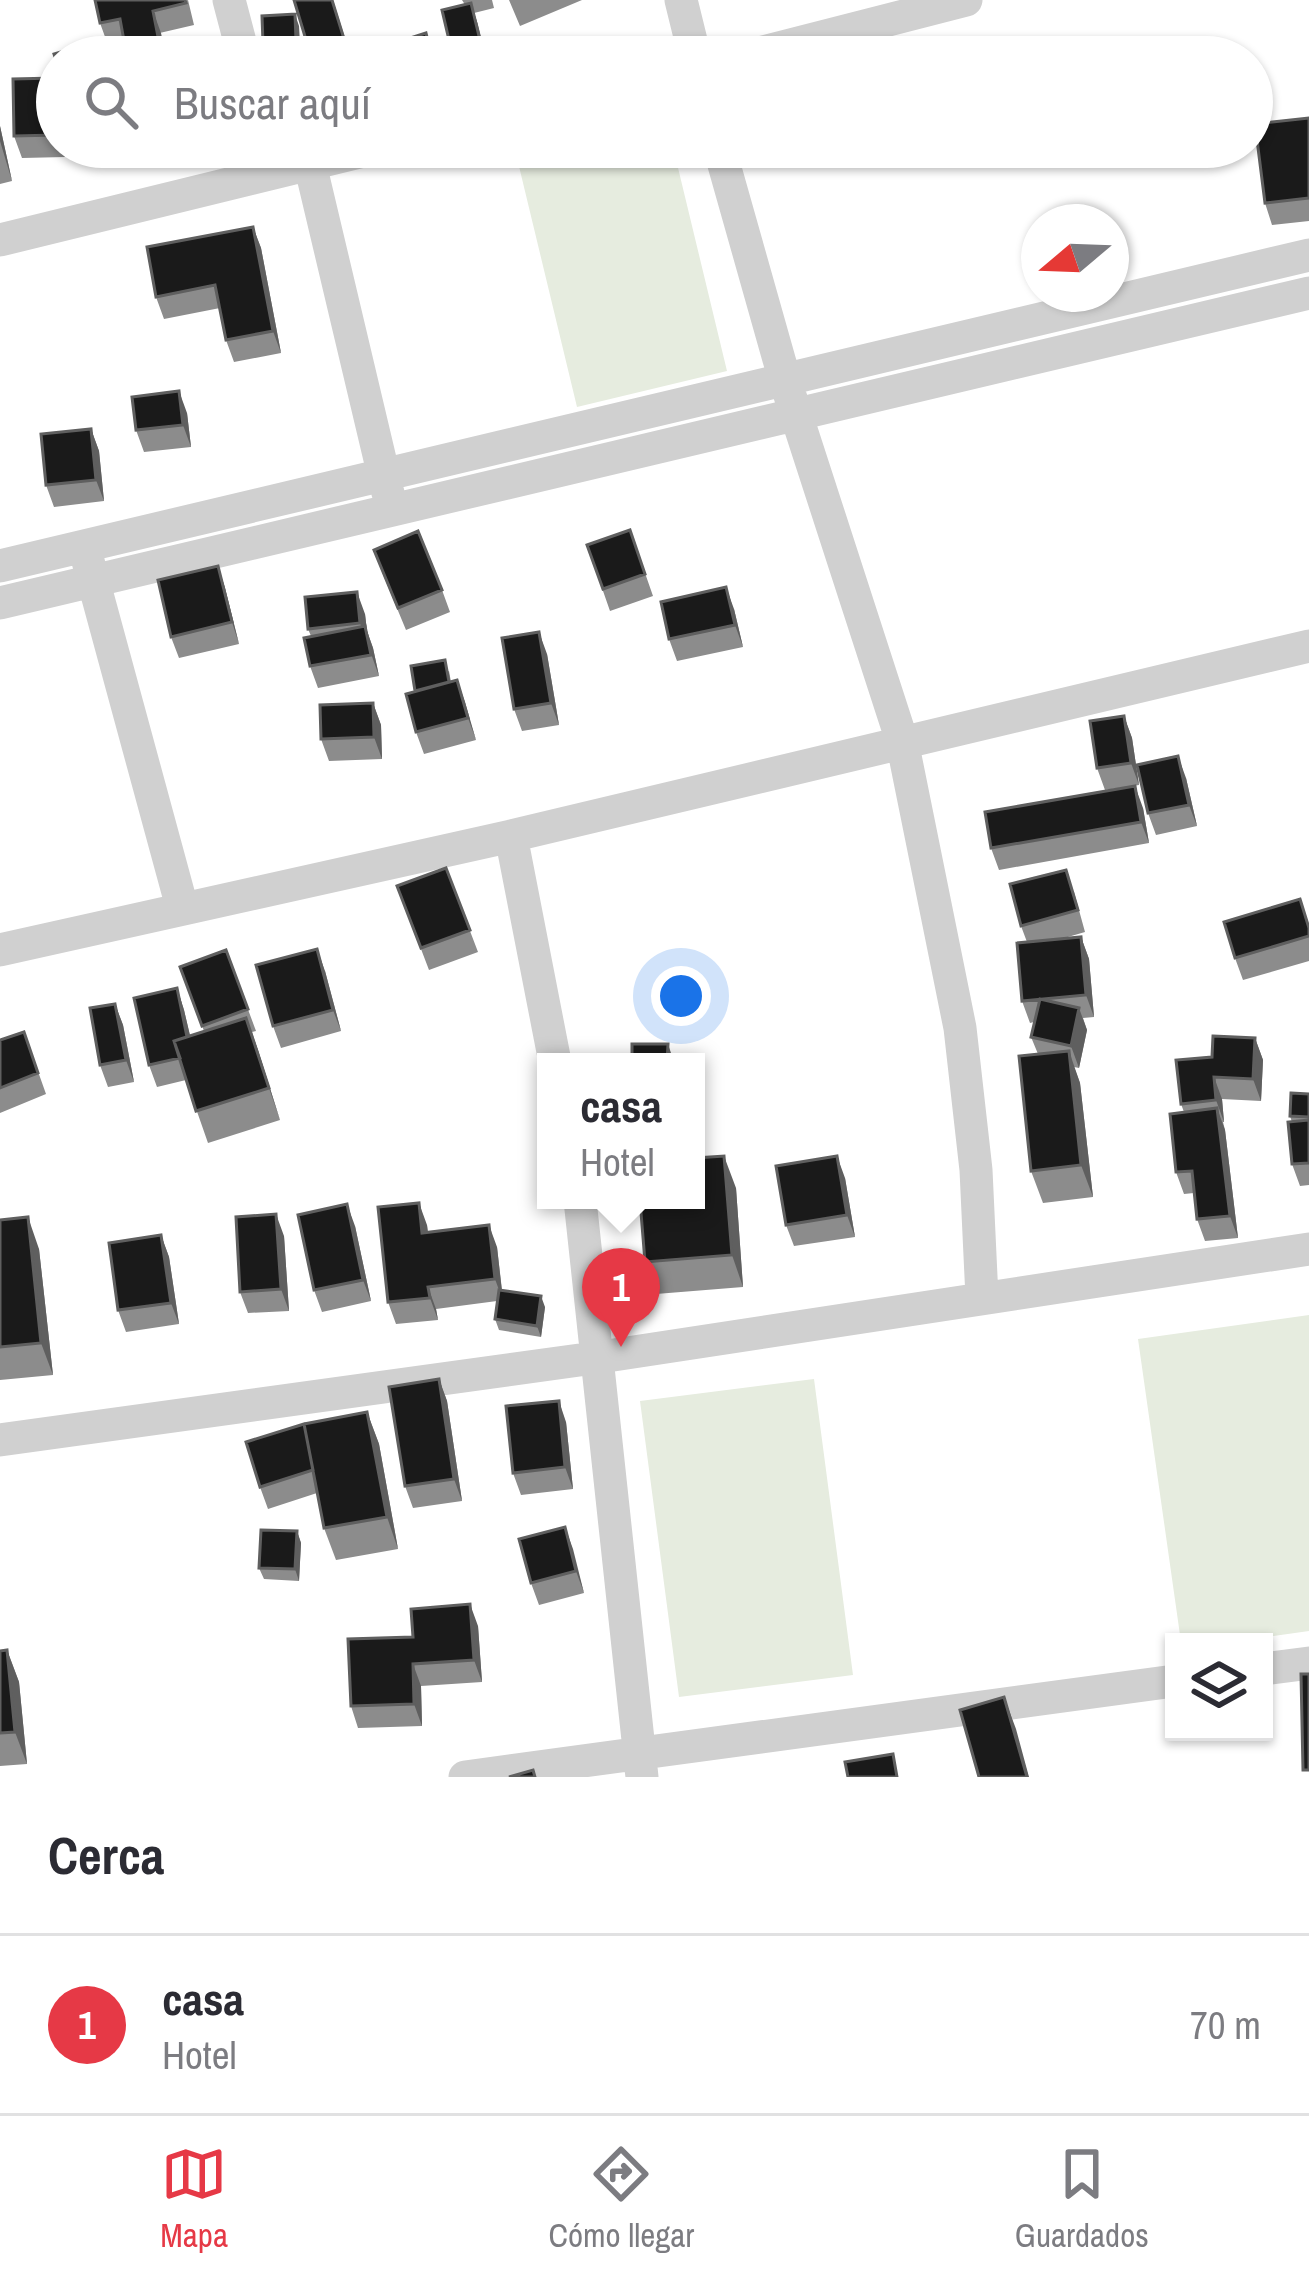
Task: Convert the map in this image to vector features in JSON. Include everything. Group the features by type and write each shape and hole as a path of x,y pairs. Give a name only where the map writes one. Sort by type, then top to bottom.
{"street":[{"path":"229,0 238,36"},
{"path":"681,0 690,36"},
{"path":"826,36 966,0"},
{"path":"0,240 244,168"},
{"path":"311,168 393,512"},
{"path":"725,168 784,377 902,741 960,1028 976,1170 982,1298"},
{"path":"0,566 1309,255"},
{"path":"0,603 1309,293"},
{"path":"86,547 182,907"},
{"path":"0,950 511,836 1309,646"},
{"path":"511,836 553,1053"},
{"path":"581,1209 641,1765"},
{"path":"0,1440 594,1358 1309,1250"},
{"path":"1273,1668 1309,1663"},
{"path":"464,1777 641,1765 1165,1682"}],"shaded area":[{"path":"519,168 678,168 727,371 577,407"},
{"path":"1309,1315 1309,1631 1273,1636 1180,1633 1138,1339"},
{"path":"814,1379 853,1675 679,1697 640,1401"}],"building":[{"path":"95,0 186,3 153,11 158,36 123,36 120,19 100,23"},
{"path":"294,0 332,0 343,36 305,36"},
{"path":"471,3 479,36 448,36 442,10"},
{"path":"295,14 296,36 263,36 262,16"},
{"path":"36,78 36,135 14,136 13,79"},
{"path":"1309,118 1309,198 1265,203 1261,168 1273,168 1273,122"},
{"path":"253,227 273,331 226,340 215,285 156,297 147,247"},
{"path":"179,391 183,425 136,430 132,397"},
{"path":"91,429 96,480 46,485 41,434"},
{"path":"630,530 645,574 603,589 587,545"},
{"path":"418,531 442,590 398,608 374,550"},
{"path":"218,566 232,622 171,637 158,580"},
{"path":"726,587 735,625 669,639 661,602"},
{"path":"357,592 360,623 308,629 305,597"},
{"path":"365,626 371,655 310,666 304,638"},
{"path":"539,632 551,703 514,709 502,638"},
{"path":"445,660 449,682 415,691 411,666"},
{"path":"457,680 468,718 416,732 406,694"},
{"path":"373,703 374,737 321,739 320,705"},
{"path":"1124,716 1131,763 1097,768 1090,721"},
{"path":"1178,756 1189,805 1148,813 1137,765"},
{"path":"1135,786 1141,822 991,848 985,812"},
{"path":"446,868 470,930 421,948 397,886"},
{"path":"1066,870 1078,910 1021,926 1010,884"},
{"path":"1300,899 1309,936 1235,958 1224,922"},
{"path":"1081,937 1086,995 1022,1001 1017,943"},
{"path":"317,949 333,1010 273,1026 256,965"},
{"path":"226,950 248,1009 202,1026 180,967"},
{"path":"177,988 187,1037 174,1041 180,1058 149,1065 134,998"},
{"path":"1040,999 1079,1008 1071,1046 1031,1037"},
{"path":"115,1004 126,1060 100,1065 90,1008"},
{"path":"246,1018 269,1088 196,1111 174,1041"},
{"path":"24,1032 38,1073 0,1088 0,1040"},
{"path":"1213,1036 1255,1038 1253,1079 1214,1077 1216,1100 1181,1104 1176,1060 1212,1057"},
{"path":"632,1044 668,1044 668,1053 632,1053"},
{"path":"1069,1051 1081,1165 1031,1171 1019,1056"},
{"path":"1291,1093 1309,1094 1309,1117 1290,1116"},
{"path":"1217,1108 1230,1216 1197,1219 1192,1171 1176,1172 1170,1114"},
{"path":"1309,1120 1309,1163 1292,1164 1288,1122"},
{"path":"724,1156 732,1255 645,1262 641,1209 705,1209 705,1157"},
{"path":"837,1156 847,1215 786,1225 776,1166"},
{"path":"419,1203 422,1233 489,1225 495,1279 428,1287 430,1298 388,1302 378,1207"},
{"path":"347,1204 363,1280 314,1290 298,1215"},
{"path":"276,1214 281,1289 240,1292 236,1217"},
{"path":"28,1217 41,1343 0,1347 0,1220"},
{"path":"161,1235 171,1303 118,1310 109,1243"},
{"path":"499,1290 541,1296 537,1326 495,1319"},
{"path":"439,1379 454,1479 405,1486 389,1387"},
{"path":"559,1401 565,1467 513,1473 506,1406"},
{"path":"367,1412 387,1517 324,1528 304,1424"},
{"path":"304,1424 313,1470 260,1487 246,1442"},
{"path":"565,1527 576,1571 531,1583 519,1539"},
{"path":"261,1530 297,1531 295,1569 259,1568"},
{"path":"470,1604 474,1660 413,1664 414,1704 351,1706 348,1639 413,1637 411,1609"},
{"path":"7,1650 15,1732 0,1733 0,1651"},
{"path":"1301,1674 1309,1674 1309,1770 1303,1770"},
{"path":"1004,1697 1027,1777 979,1777 960,1710"},
{"path":"893,1754 897,1777 848,1777 845,1762"},
{"path":"533,1770 535,1777 509,1777"}],"place":[{"name":"casa","path":"621,1347"}]}
